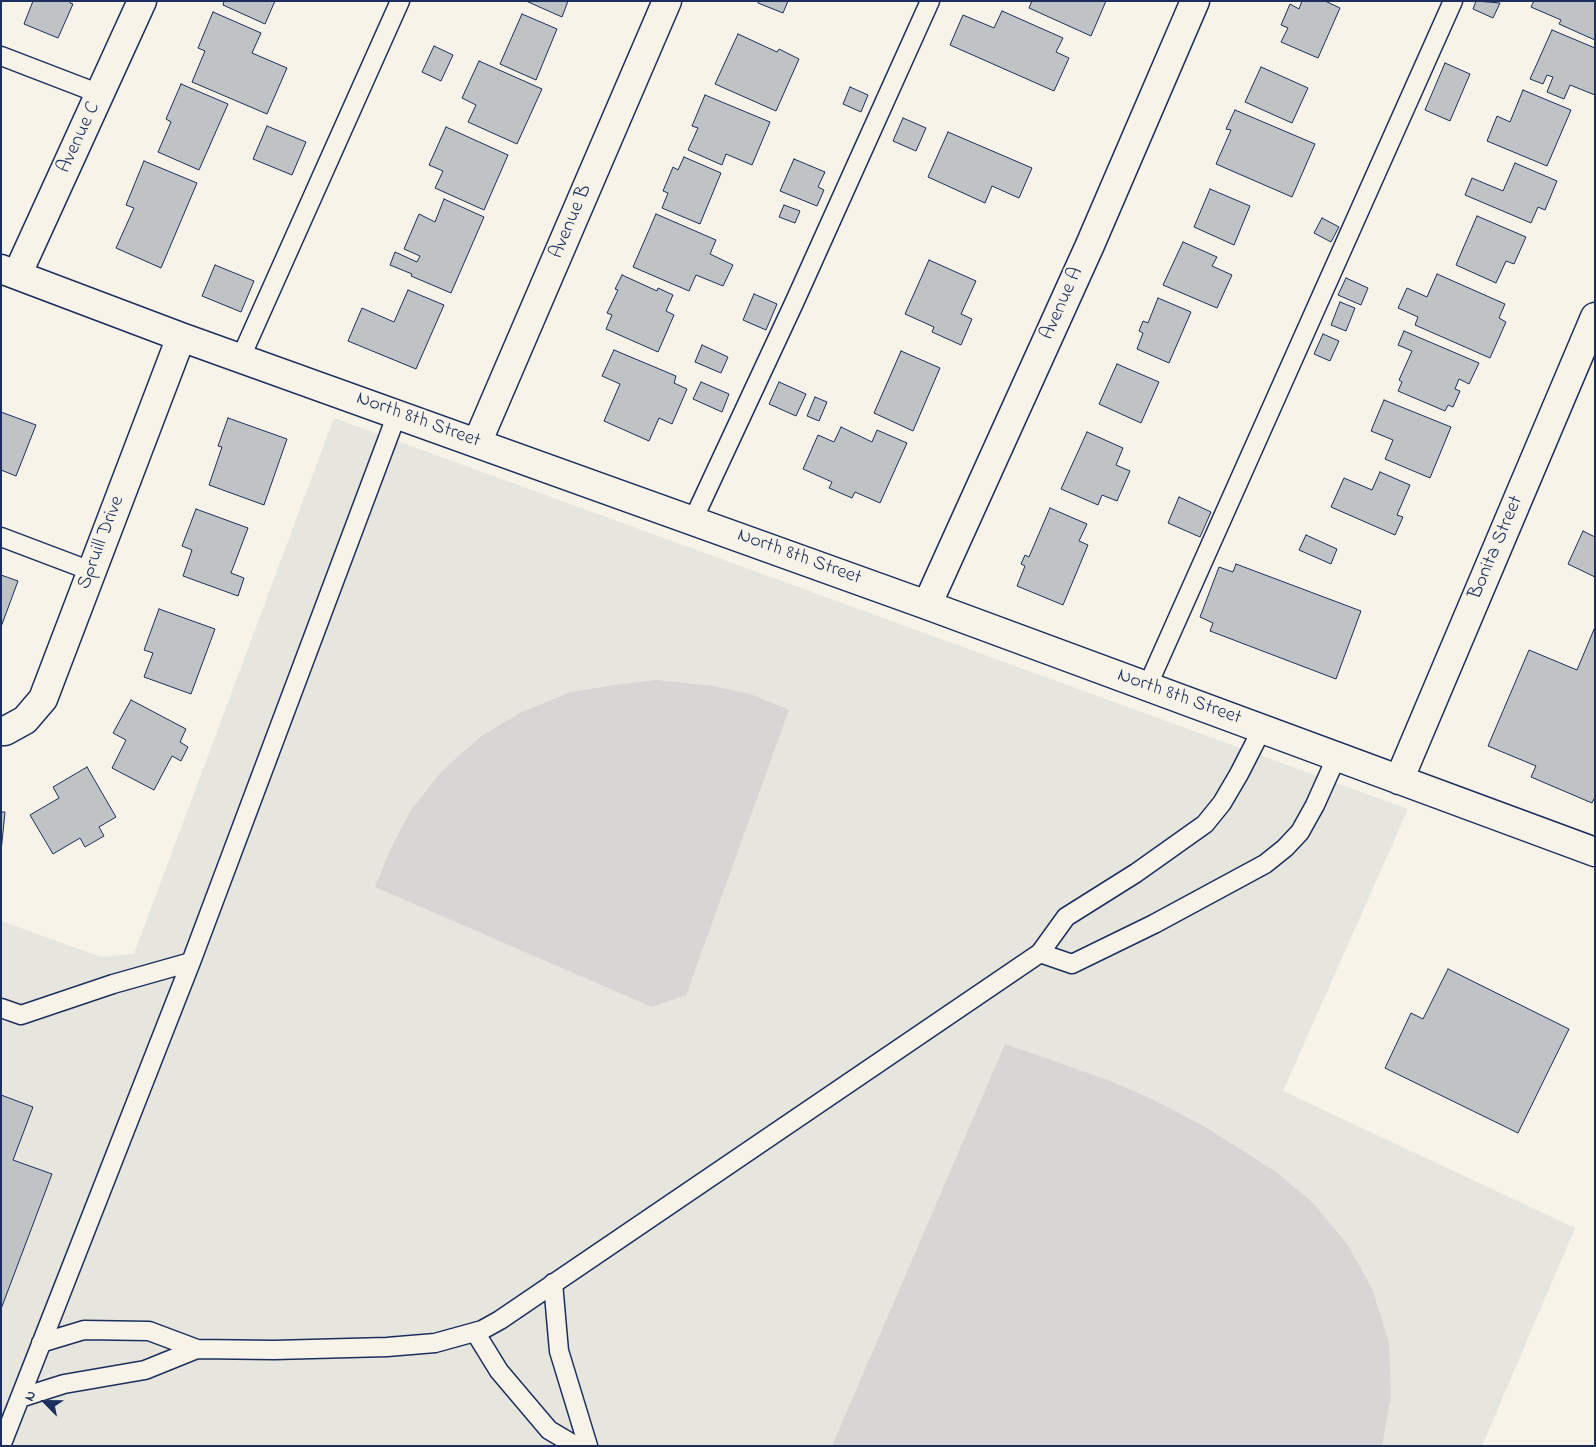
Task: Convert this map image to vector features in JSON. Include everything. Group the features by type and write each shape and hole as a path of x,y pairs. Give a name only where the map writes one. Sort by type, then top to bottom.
{"street":[{"name":"Avenue C","path":"9,272 100,94 142,1"},
{"name":"Avenue B","path":"477,443 667,1"},
{"name":"Avenue A","path":"927,605 1090,245 1195,1"},
{"name":"North 8th Street","path":"9,272 181,337 927,605 1595,852"},
{"name":"Bonita Street","path":"1399,780 1595,317"},
{"name":"Spruill Drive","path":"1,731 5,731 25,720 43,699 181,337"}],"lane":[{"path":"241,357 400,1"},
{"path":"693,520 795,301 930,1"},
{"path":"1147,687 1453,1"},
{"path":"1,56 100,94"},
{"path":"1,1446 191,962 397,414"},
{"path":"1,537 91,571"},
{"path":"41,1343 84,1330 149,1331 197,1349 274,1350 386,1347 435,1343 475,1332 500,1320 1040,953 1066,917 1136,873 1205,824 1222,803 1240,774 1262,729"},
{"path":"1040,953 1072,964 1154,924 1265,864 1285,848 1300,832 1337,756"},
{"path":"1,1008 21,1015 112,984 191,962"},
{"path":"553,1283 559,1351 588,1446"},
{"path":"475,1332 498,1371 549,1430 576,1446"},
{"path":"20,1398 64,1384 145,1370 197,1349"}],"shaded area":[{"path":"334,418 1408,809 1283,1091 1575,1228 1482,1446 1,1446 1,921 101,957 134,954"},
{"path":"656,680 712,686 750,694 789,710 686,995 652,1007 375,887 390,850 411,810 442,771 480,737 520,713 571,692"},
{"path":"1005,1044 1108,1080 1152,1099 1207,1128 1276,1172 1313,1203 1348,1245 1372,1289 1389,1342 1391,1395 1382,1446 832,1446"}],"building":[{"path":"33,1 71,1 70,3 73,4 58,38 24,24"},
{"path":"224,1 275,1 265,24 223,5"},
{"path":"526,1 568,1 562,17"},
{"path":"758,1 788,1 783,13 758,3"},
{"path":"1032,1 1106,1 1091,36 1029,8"},
{"path":"1302,1 1325,1 1340,8 1318,58 1281,42 1288,28 1281,25 1290,4 1299,9"},
{"path":"1476,1 1500,3 1493,18 1473,9"},
{"path":"1534,1 1595,1 1595,40 1559,24 1561,20 1531,7"},
{"path":"1002,11 1063,38 1056,52 1069,58 1054,91 950,45 963,15 994,28"},
{"path":"213,12 261,33 252,53 287,68 267,114 192,82 205,51 198,48"},
{"path":"522,14 557,29 536,80 500,64"},
{"path":"1552,30 1595,48 1595,95 1570,85 1564,99 1547,92 1553,77 1547,75 1543,84 1530,79"},
{"path":"738,34 777,52 779,49 799,59 776,111 715,84"},
{"path":"434,46 453,55 441,81 422,72"},
{"path":"479,61 542,89 517,144 468,122 476,105 462,98"},
{"path":"1445,63 1470,74 1450,121 1425,110"},
{"path":"1261,67 1308,88 1292,123 1245,102"},
{"path":"181,84 228,104 199,170 158,152 171,122 166,119"},
{"path":"850,87 868,95 861,112 843,104"},
{"path":"1523,90 1571,110 1547,166 1487,141 1497,116 1510,122"},
{"path":"705,95 770,122 752,165 726,154 722,165 688,150 698,128 692,126"},
{"path":"1235,110 1315,144 1292,197 1216,164 1231,130 1226,129"},
{"path":"903,118 926,128 916,151 893,141"},
{"path":"267,126 306,142 292,175 253,159"},
{"path":"446,127 508,155 484,210 435,188 443,171 429,165"},
{"path":"948,132 1032,168 1019,198 992,186 985,203 928,177"},
{"path":"684,157 721,173 700,224 662,208 668,193 663,191 673,167 678,170"},
{"path":"794,159 825,172 818,187 824,190 817,206 780,191"},
{"path":"144,161 197,183 161,268 116,248 134,208 126,205"},
{"path":"1515,163 1557,181 1545,210 1538,207 1531,223 1465,195 1472,178 1503,191"},
{"path":"1210,189 1250,206 1234,245 1194,227"},
{"path":"444,199 484,217 451,293 390,265 395,252 417,262 420,256 404,249 419,214 435,222"},
{"path":"784,205 800,211 795,223 779,217"},
{"path":"656,214 716,240 710,254 733,265 723,286 696,275 689,291 633,267"},
{"path":"1477,216 1526,237 1514,264 1506,261 1496,283 1456,265"},
{"path":"1322,218 1339,227 1331,242 1314,233"},
{"path":"1183,242 1217,257 1212,266 1232,275 1217,308 1163,285"},
{"path":"929,260 976,281 961,314 972,319 961,345 932,332 934,327 905,314"},
{"path":"215,265 254,281 241,312 202,296"},
{"path":"1437,274 1505,304 1499,318 1506,322 1490,358 1415,325 1418,317 1398,308 1407,288 1427,297"},
{"path":"622,275 657,291 658,288 673,295 666,311 674,315 658,352 606,329 612,315 607,313 618,290 615,289"},
{"path":"1346,278 1368,288 1361,305 1338,295"},
{"path":"408,290 444,305 416,369 348,341 362,308 394,322"},
{"path":"754,294 777,304 766,330 743,320"},
{"path":"1158,298 1191,312 1169,363 1137,349 1143,333 1139,331 1143,321 1148,323"},
{"path":"1340,302 1355,308 1346,331 1331,325"},
{"path":"1404,331 1479,363 1469,384 1459,379 1455,389 1460,391 1453,407 1448,405 1445,411 1398,391 1402,382 1399,380 1412,351 1398,345"},
{"path":"1323,334 1339,341 1330,361 1314,354"},
{"path":"702,345 728,357 721,373 695,362"},
{"path":"614,350 676,376 674,383 687,389 672,424 659,418 649,441 604,421 620,384 602,376"},
{"path":"901,351 940,368 913,431 874,413"},
{"path":"1117,364 1159,382 1141,423 1099,404"},
{"path":"701,382 729,394 722,412 693,399"},
{"path":"779,382 806,394 796,416 769,404"},
{"path":"815,397 827,402 819,421 807,416"},
{"path":"1384,400 1451,427 1430,478 1385,459 1393,440 1371,431"},
{"path":"1,412 36,425 16,476 1,470"},
{"path":"228,418 287,439 264,505 209,485 222,447 218,446"},
{"path":"841,427 872,442 877,430 907,443 880,503 855,492 852,498 829,488 832,482 803,469 818,435 834,442"},
{"path":"1087,432 1123,448 1116,465 1130,471 1117,501 1102,495 1098,505 1061,489"},
{"path":"1380,472 1410,485 1397,515 1403,517 1395,535 1331,507 1344,478 1372,490"},
{"path":"1179,497 1211,512 1200,537 1168,523"},
{"path":"1050,508 1087,524 1079,541 1088,545 1063,605 1017,586 1025,566 1021,564 1025,555 1029,557"},
{"path":"196,509 248,528 231,573 244,578 238,596 183,576 192,550 182,546"},
{"path":"1583,531 1595,537 1595,577 1568,564"},
{"path":"1306,535 1337,549 1331,564 1299,550"},
{"path":"1236,564 1361,611 1336,679 1210,631 1213,623 1200,617 1219,567 1233,572"},
{"path":"1,575 18,581 1,627"},
{"path":"159,609 215,629 191,694 144,677 153,653 144,650"},
{"path":"1595,627 1595,797 1592,803 1531,777 1536,766 1488,746 1529,650 1577,670"},
{"path":"131,700 186,729 180,742 188,747 181,761 172,756 154,790 112,768 126,740 113,733"},
{"path":"87,767 116,817 99,827 104,836 85,847 80,838 53,854 30,815 59,798 53,787"},
{"path":"1,812 5,812 1,852"},
{"path":"1448,969 1569,1029 1518,1133 1385,1068 1411,1013 1423,1019"},
{"path":"1,1095 33,1107 13,1160 52,1174 1,1309"}]}
